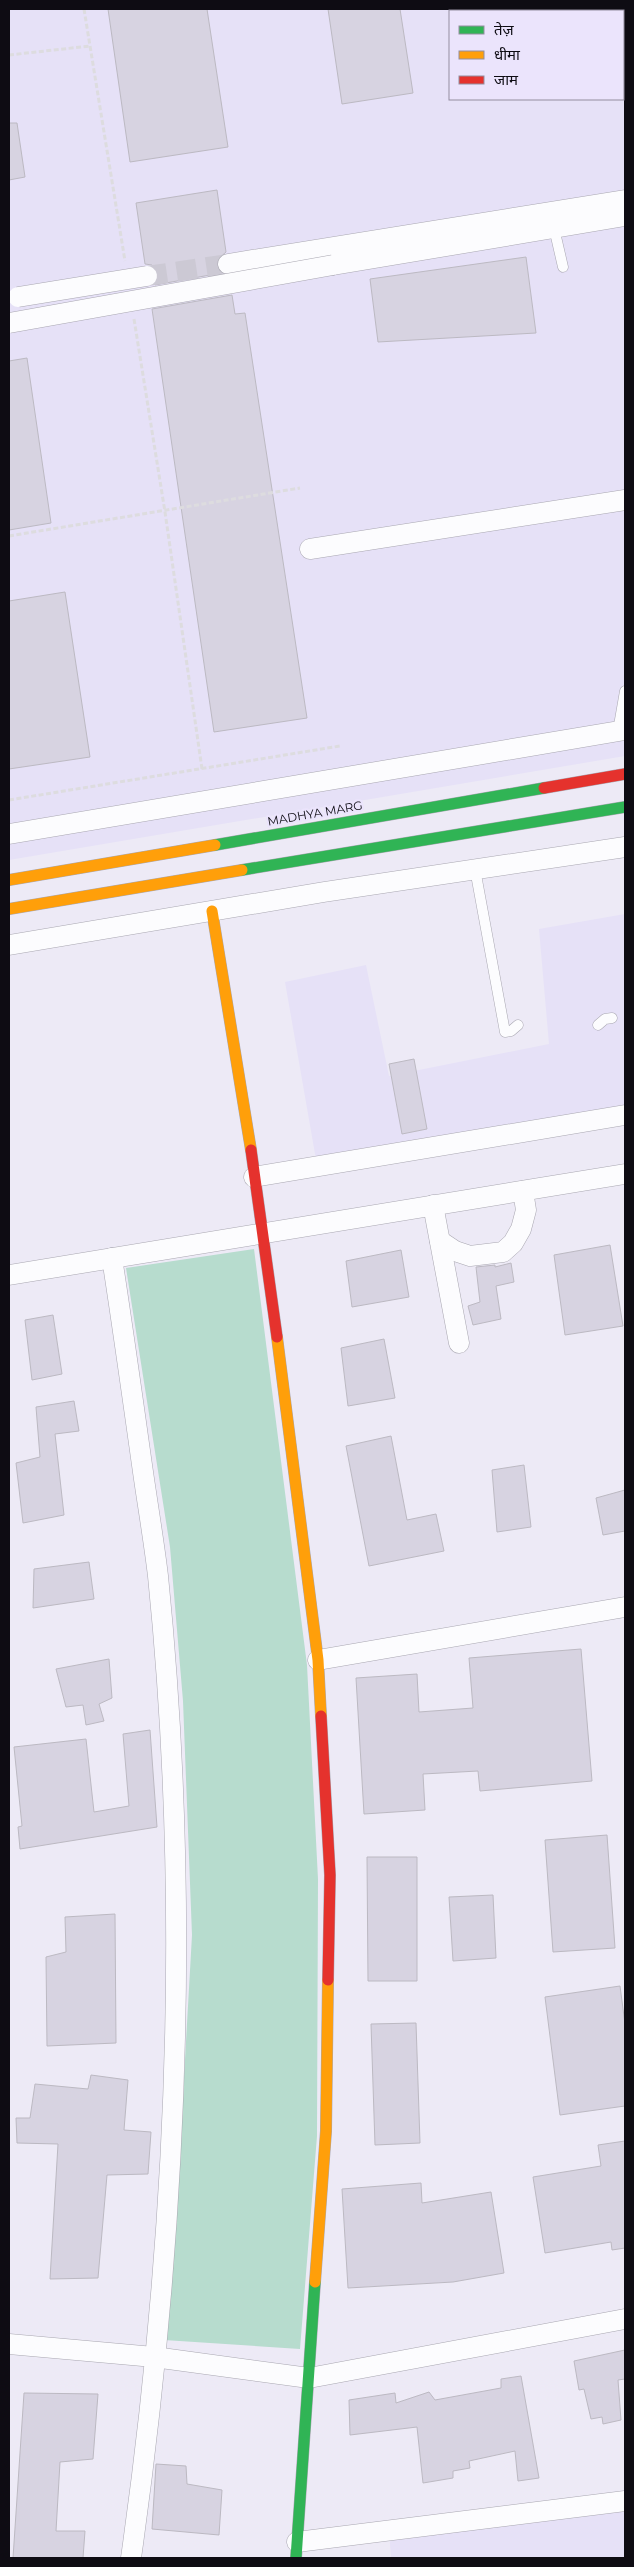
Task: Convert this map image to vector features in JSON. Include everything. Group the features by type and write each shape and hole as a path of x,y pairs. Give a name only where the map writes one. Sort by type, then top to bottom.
{"street":[{"path":"9,323 335,256 625,200"},
{"path":"228,264 335,256 554,228 625,216"},
{"path":"18,296 147,276"},
{"path":"310,550 625,500"},
{"path":"9,834 622,730"},
{"name":"MADHYA MARG","path":"9,880 625,774"},
{"path":"9,908 625,807"},
{"path":"9,945 476,869 625,847"},
{"path":"212,911 264,1233 318,1660 330,1894 326,2131 297,2550 625,2501"},
{"path":"254,1177 625,1115"},
{"path":"9,1275 625,1174"},
{"path":"440,1240 455,1251 470,1256 503,1252 513,1243 521,1229 526,1210 523,1191"},
{"path":"433,1205 459,1343"},
{"path":"112,1258 158,1575 170,1740 178,1943 168,2192 145,2459 131,2558"},
{"path":"318,1660 625,1607"},
{"path":"9,2344 154,2358 309,2378 625,2319"}],"lane":[{"path":"554,228 563,267"},
{"path":"622,730 625,690"},
{"path":"476,869 505,1032 516,1030"}],"path":[{"path":"84,9 126,269"},
{"path":"9,55 90,46"},
{"path":"134,318 165,512 202,769"},
{"path":"9,536 165,512 300,488"},
{"path":"9,800 340,746"}],"shaded area":[{"path":"9,9 625,9 625,756 9,860"},
{"path":"625,914 625,1110 318,1171 285,982 366,965 389,1076 549,1044 539,929"},
{"path":"625,2495 625,2558 391,2558 389,2530"}],"green space":[{"path":"254,1249 307,1665 318,1879 317,2136 300,2349 164,2340 178,2184 192,1935 183,1701 170,1547 126,1268"}],"building":[{"path":"108,9 207,9 228,147 130,162"},
{"path":"328,9 400,9 413,93 342,104"},
{"path":"9,123 17,123 25,177 9,180"},
{"path":"217,190 226,252 217,260 216,266 221,273 155,285 159,274 152,265 145,264 136,203"},
{"path":"526,257 536,333 378,342 370,279"},
{"path":"232,295 235,314 245,313 307,718 214,732 152,309"},
{"path":"27,358 51,523 9,530 9,361"},
{"path":"65,592 90,757 9,769 9,601"},
{"path":"414,1059 427,1129 402,1134 389,1064"},
{"path":"610,1245 623,1326 565,1335 554,1255"},
{"path":"401,1250 409,1297 352,1307 346,1261"},
{"path":"511,1263 514,1282 496,1286 501,1319 473,1325 468,1306 480,1302 476,1267 495,1265 495,1267"},
{"path":"53,1315 62,1374 32,1380 25,1320"},
{"path":"384,1339 395,1398 348,1406 341,1348"},
{"path":"74,1401 79,1431 55,1434 64,1515 23,1523 16,1463 40,1457 36,1407"},
{"path":"391,1436 407,1520 436,1514 444,1551 369,1566 346,1446"},
{"path":"524,1465 531,1527 497,1532 492,1470"},
{"path":"625,1490 625,1531 603,1535 596,1498"},
{"path":"89,1562 94,1599 33,1608 34,1569"},
{"path":"581,1649 592,1781 480,1791 478,1771 423,1774 425,1810 364,1814 356,1678 417,1674 419,1712 473,1708 469,1658"},
{"path":"109,1659 112,1698 99,1704 104,1721 86,1725 83,1705 66,1707 56,1669"},
{"path":"150,1730 157,1827 20,1849 18,1827 22,1826 14,1747 86,1739 94,1812 129,1806 123,1734"},
{"path":"607,1835 615,1948 553,1952 545,1840"},
{"path":"367,1857 417,1857 417,1981 368,1981"},
{"path":"493,1895 496,1958 453,1961 449,1897"},
{"path":"115,1914 116,2043 47,2046 46,1957 66,1952 65,1917"},
{"path":"620,1986 625,2024 625,2106 560,2115 545,1997"},
{"path":"416,2023 420,2143 375,2145 371,2024"},
{"path":"91,2075 128,2080 124,2130 151,2132 148,2174 107,2175 98,2278 50,2279 58,2144 17,2143 16,2118 30,2118 35,2084 88,2089"},
{"path":"625,2141 625,2248 612,2250 611,2242 545,2253 533,2177 601,2166 598,2145"},
{"path":"421,2183 422,2203 491,2192 504,2273 453,2282 348,2288 342,2189"},
{"path":"625,2350 625,2379 618,2380 621,2420 603,2424 602,2417 591,2419 584,2389 579,2390 574,2361"},
{"path":"521,2376 539,2478 518,2481 515,2451 469,2461 470,2468 453,2471 453,2478 423,2483 417,2427 350,2435 349,2400 395,2393 396,2403 429,2392 435,2400 501,2388 501,2379"},
{"path":"24,2393 98,2394 93,2459 60,2462 56,2531 85,2531 83,2558 13,2558"},
{"path":"156,2464 186,2466 187,2484 222,2490 219,2535 152,2529"}],"tunnel":[{"path":"147,276 228,264"}],"traffic: fast":[{"path":"215,845 544,788"},
{"path":"242,870 625,807"},
{"path":"296,2558 315,2282"}],"traffic: slow":[{"path":"9,880 215,845"},
{"path":"9,909 242,870"},
{"path":"212,911 251,1150"},
{"path":"277,1337 318,1660 321,1716"},
{"path":"315,2282 326,2131 328,1980"}],"traffic: jam":[{"path":"544,788 625,774"},
{"path":"251,1150 277,1337"},
{"path":"321,1716 330,1875 328,1980"}]}
